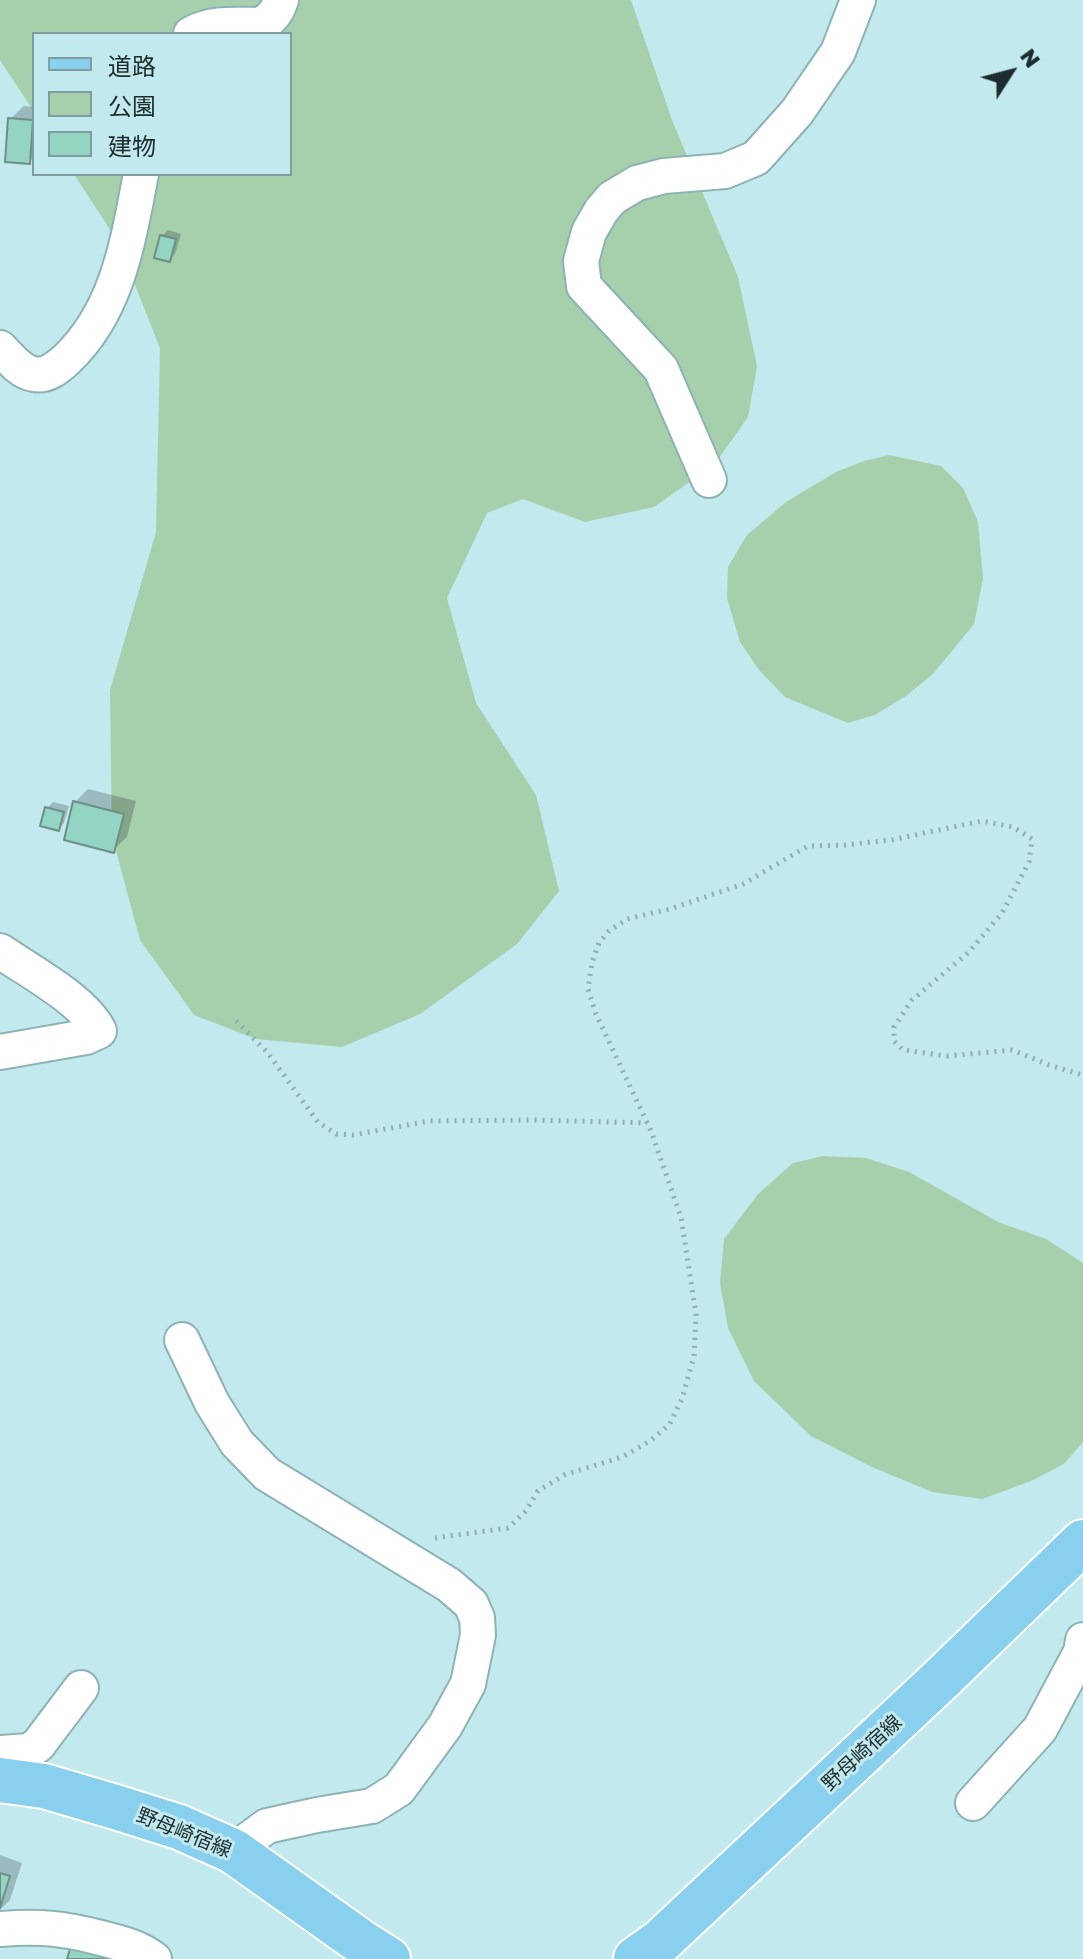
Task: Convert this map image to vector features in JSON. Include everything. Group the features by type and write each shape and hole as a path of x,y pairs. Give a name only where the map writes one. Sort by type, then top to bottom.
{"main road":[{"name":"野母崎宿線","path":"636,1959 660,1942 1083,1542"},
{"name":"野母崎宿線","path":"0,1780 44,1786 112,1806 179,1827 233,1851 386,1959"}],"street":[{"path":"194,32 213,25 260,25 277,11 281,0"},
{"path":"709,480 661,369 584,286 581,261 589,232 612,198 637,183 664,176 725,171 756,158 797,112 838,52 858,0"},
{"path":"0,348 22,369 36,375 56,369 74,352 106,308 122,265 141,176"},
{"path":"0,951 79,1005 96,1023 99,1031 86,1037 0,1052"},
{"path":"182,1340 212,1403 237,1443 267,1474 449,1585 471,1604 477,1618 478,1635 468,1684 445,1726 399,1789 372,1806 267,1826 233,1851"},
{"path":"973,1803 1040,1729 1081,1652 1083,1640"},
{"path":"0,1753 29,1751 38,1745 81,1688"},
{"path":"0,1929 52,1927 134,1947 154,1959"}],"path":[{"path":"397,1553 431,1539 508,1528 526,1511 538,1491 564,1475 622,1457 650,1441 669,1425 682,1399 694,1356 696,1314 681,1217 647,1123 621,1072 588,989 592,962 599,943 609,931 627,919 670,909 743,884 808,846 891,840 982,821 1013,827 1032,839 1029,862 1002,913 969,952 912,1000 894,1027 894,1041 903,1050 947,1056 1012,1050 1083,1075"},
{"path":"236,1021 267,1052 318,1122 336,1134 353,1135 429,1121 647,1123"}],"green space":[{"path":"0,0 631,0 672,120 738,277 757,366 748,417 714,465 654,507 585,522 523,499 487,513 447,598 476,703 536,795 559,891 517,944 420,1014 342,1047 256,1039 194,1015 140,940 112,836 110,690 156,532 160,348 118,242 75,176 292,176 292,32 32,32 32,109 0,60"},
{"path":"889,455 941,466 963,488 978,522 983,579 974,624 933,674 875,715 848,723 785,697 759,670 740,642 727,598 728,567 747,535 786,502 836,472"},
{"path":"823,1156 866,1158 909,1172 998,1222 1046,1239 1083,1263 1083,1442 1064,1464 1031,1481 982,1499 932,1492 872,1467 811,1436 754,1381 728,1328 720,1283 724,1239 758,1194 793,1163"}],"building":[{"path":"8,118 32,120 30,164 5,162"},
{"path":"160,235 176,239 170,262 154,258"},
{"path":"73,801 124,814 114,853 64,840"},
{"path":"45,807 64,812 59,831 40,826"},
{"path":"0,1873 10,1876 0,1908"},
{"path":"72,1942 121,1959 67,1959"}]}
